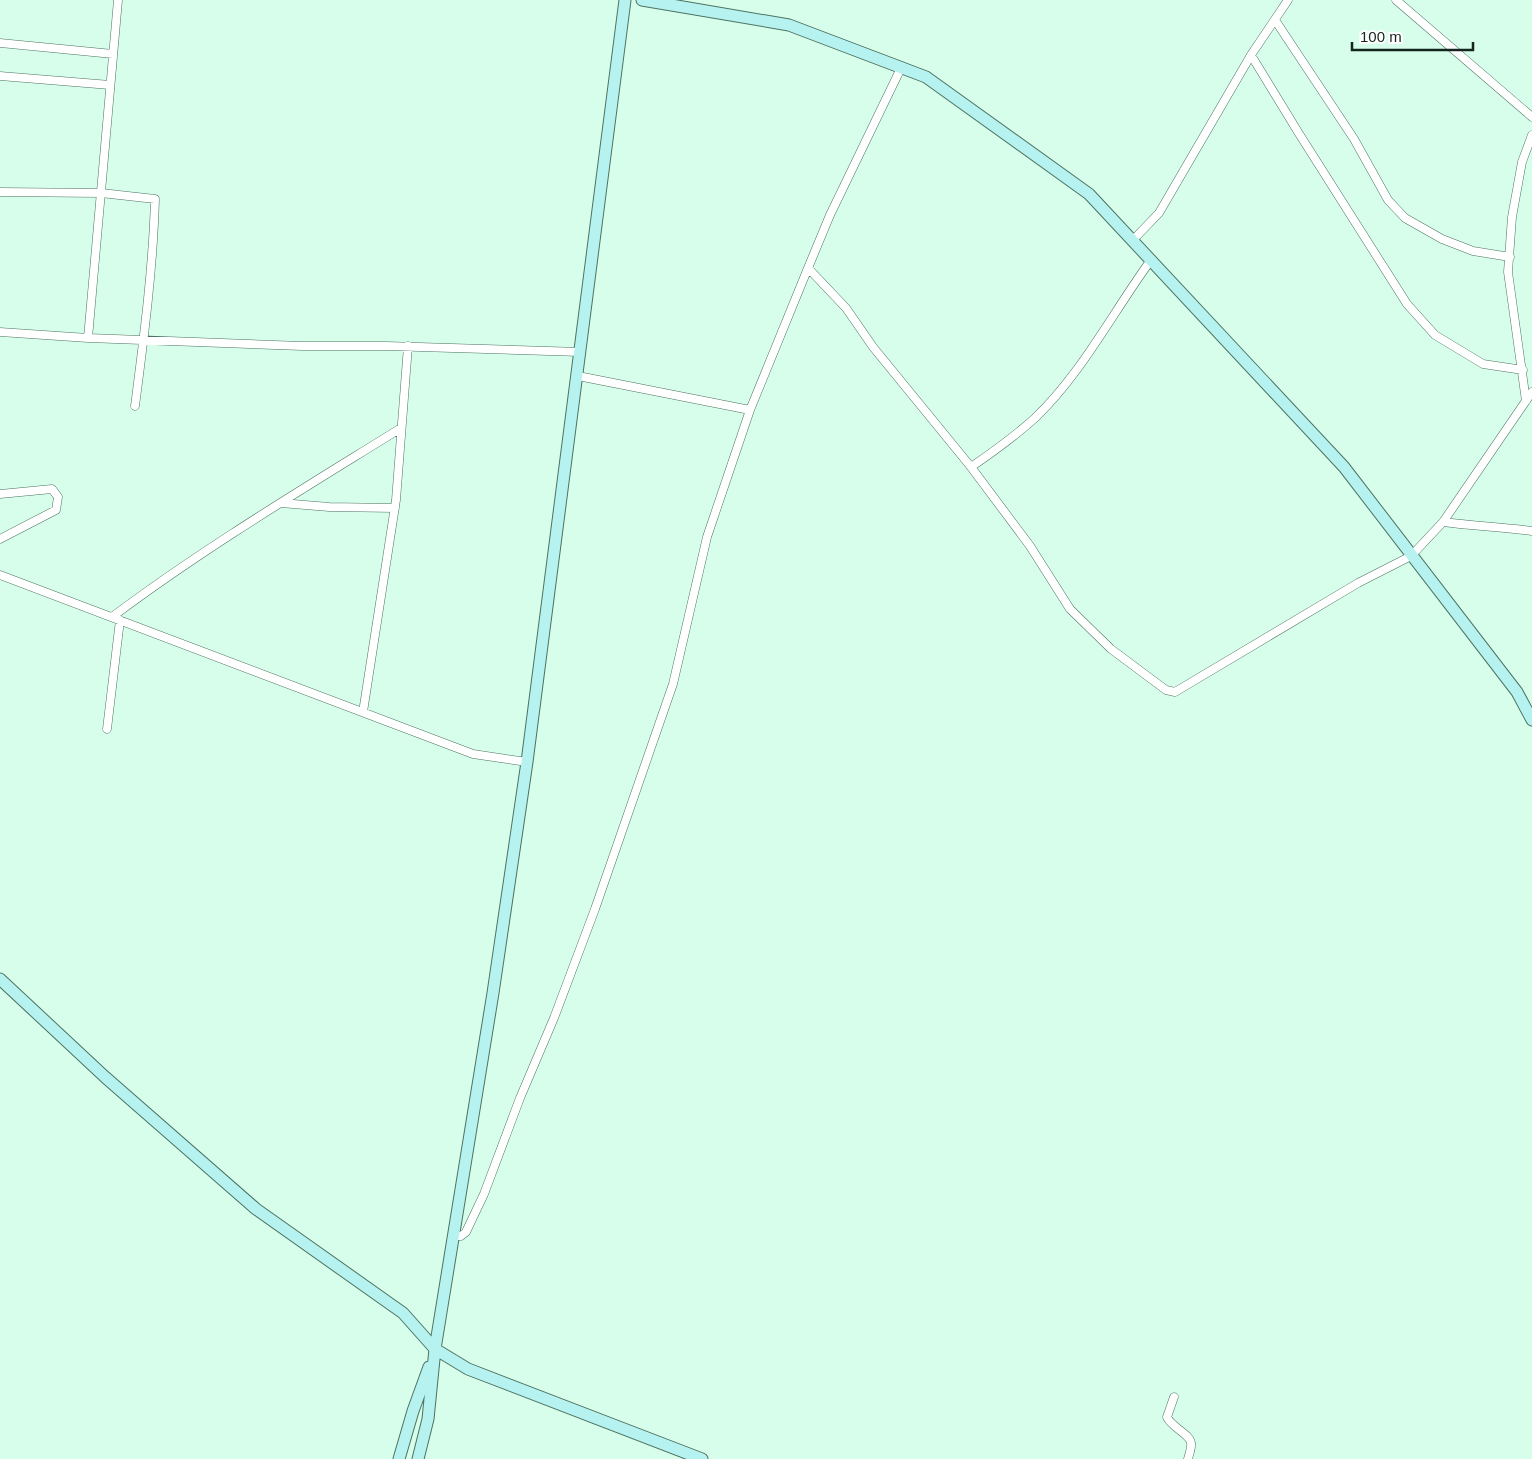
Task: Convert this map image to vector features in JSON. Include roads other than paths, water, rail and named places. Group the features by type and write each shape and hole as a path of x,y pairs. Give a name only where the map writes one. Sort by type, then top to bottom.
{"street":[{"path":"88,338 118,0"},
{"path":"418,1459 428,1419 435,1349 493,993 527,762 625,0"},
{"path":"642,0 789,25 926,77 1089,194 1344,467 1517,692 1532,720"},
{"path":"1133,240 1159,213 1251,55 1288,0"},
{"path":"1396,0 1532,117"},
{"path":"1275,20 1354,139 1388,200 1404,218 1442,239 1473,251 1510,257"},
{"path":"0,43 113,54"},
{"path":"1251,55 1407,304 1435,336 1483,364 1523,370"},
{"path":"453,1236 461,1236 466,1232 484,1194 595,909 673,684 707,537 750,410 830,215 901,68"},
{"path":"0,76 110,85"},
{"path":"1526,400 1508,272 1512,217 1522,162 1532,135"},
{"path":"0,192 101,193 155,199 144,340 135,406"},
{"path":"971,467 997,450 1035,418 1069,380 1151,260"},
{"path":"808,268 846,308 873,347 971,467 1030,546 1070,609 1111,649 1166,690 1175,692 1358,584 1412,556 1443,522 1532,392"},
{"path":"0,332 88,338 302,346 408,346 581,352"},
{"path":"363,712 395,508 408,346"},
{"path":"578,376 750,410"},
{"path":"112,617 175,571 401,428"},
{"path":"0,494 52,489 58,497 56,510 0,540"},
{"path":"281,503 330,507 395,508"},
{"path":"1443,522 1479,527 1493,526 1532,530"},
{"path":"0,575 473,754 527,762"},
{"path":"107,729 120,620"},
{"path":"0,979 105,1077 256,1208 403,1312 435,1349 468,1369 702,1459"},
{"path":"399,1459 413,1411 435,1349"},
{"path":"1174,1397 1167,1417 1169,1423 1188,1437 1191,1442 1188,1459"}]}
